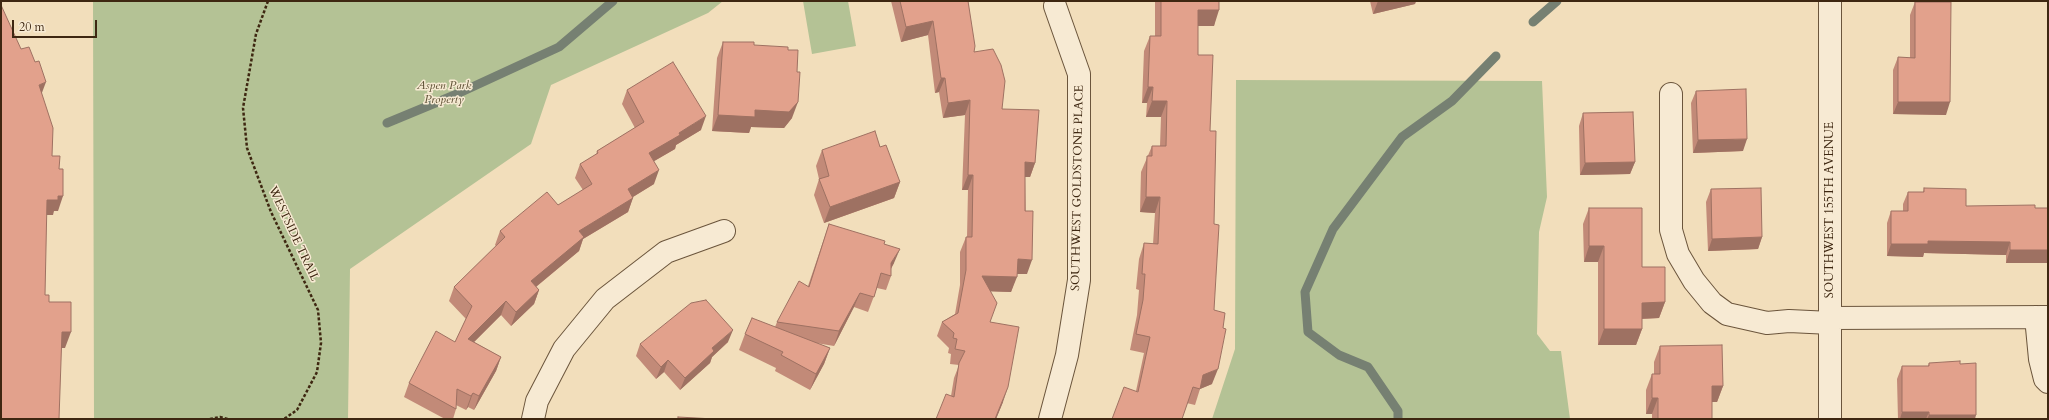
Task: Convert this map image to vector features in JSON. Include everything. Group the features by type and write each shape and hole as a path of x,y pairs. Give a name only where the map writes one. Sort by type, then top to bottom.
{"street":[{"name":"SOUTHWEST 155TH AVENUE","path":"1830,1 1830,419"},
{"name":"SOUTHWEST GOLDSTONE PLACE","path":"1050,419 1067,355 1079,280 1079,74 1055,6"},
{"path":"1671,94 1671,230 1678,254 1694,281 1712,303 1727,314 1767,322 2042,317 2040,359 2045,378 2048,382"},
{"path":"533,419 538,401 564,349 605,299 666,252 724,231"}],"path":[{"name":"WESTSIDE TRAIL","path":"268,1 256,34 243,108 247,148 271,212 318,310 321,343 317,372 297,410 284,419"},
{"path":"210,419 220,417 228,419"}],"green space":[{"name":"Aspen Park Property","path":"93,1 723,1 708,13 551,85 531,144 350,269 348,419 94,419"},
{"path":"803,1 848,1 856,46 812,54"},
{"path":"1236,80 1542,81 1547,197 1539,232 1537,334 1550,351 1561,351 1570,419 1212,419 1235,349"}],"building":[{"path":"900,1 968,1 975,46 974,52 993,49 1001,65 1005,81 1002,109 1039,110 1035,163 1025,162 1025,211 1033,211 1032,260 1018,259 1017,277 982,276 997,303 990,322 1019,327 1008,387 995,419 936,419 946,394 954,397 959,363 965,351 955,349 957,339 953,338 954,333 942,322 958,313 966,270 966,237 972,237 973,175 968,175 970,100 948,103 945,78 941,78 933,21 906,27"},
{"path":"1161,1 1219,1 1219,10 1198,10 1198,55 1213,55 1210,131 1216,131 1214,224 1219,225 1214,310 1225,313 1223,328 1226,329 1218,369 1203,375 1200,389 1193,387 1182,419 1112,419 1124,387 1138,392 1150,337 1136,334 1143,300 1145,274 1142,274 1144,243 1158,244 1160,197 1146,197 1147,156 1152,156 1152,146 1166,146 1167,101 1152,101 1153,87 1148,87 1150,36 1161,36"},
{"path":"1915,2 1951,2 1950,102 1898,102 1898,57 1915,58"},
{"path":"1,5 21,49 29,47 35,62 39,61 46,82 39,85 53,128 52,156 60,156 59,169 63,169 63,196 58,196 58,200 47,200 45,295 49,295 49,302 71,302 71,332 62,332 59,419 1,419"},
{"path":"723,42 754,42 754,45 788,47 788,50 798,50 797,72 800,72 798,102 789,112 755,110 755,117 718,115"},
{"path":"673,62 706,116 679,133 680,135 649,153 659,170 628,189 633,198 579,231 584,237 531,281 539,290 516,312 506,301 468,339 501,357 479,396 473,393 471,396 457,389 456,409 409,383 436,331 455,342 472,306 454,287 505,237 500,231 547,192 558,205 592,184 580,164 598,153 597,151 644,122 627,90"},
{"path":"1746,89 1747,139 1698,140 1696,91"},
{"path":"1633,112 1635,162 1585,163 1583,113"},
{"path":"875,131 880,147 886,145 900,182 830,207 819,179 829,176 822,150"},
{"path":"1761,188 1762,237 1712,239 1711,189"},
{"path":"1924,188 1966,189 1966,206 2035,205 2035,208 2048,208 2048,250 2010,250 2010,242 1928,241 1928,244 1891,244 1891,211 1908,211 1908,192 1924,192"},
{"path":"1589,208 1642,208 1642,267 1665,267 1665,302 1642,303 1642,329 1604,329 1604,246 1589,246"},
{"path":"829,224 885,241 884,244 900,249 891,263 891,276 881,273 874,297 860,293 839,331 777,322 799,281 809,287"},
{"path":"706,300 733,330 712,348 714,351 685,378 668,360 661,367 640,344 691,303"},
{"path":"752,318 830,348 816,374 781,355 783,352 745,334"},
{"path":"1722,345 1723,386 1712,386 1712,419 1658,419 1658,398 1652,398 1652,374 1660,374 1660,346"},
{"path":"1960,361 1960,364 1976,363 1976,415 1929,415 1929,412 1902,412 1902,366 1929,366 1929,363"},
{"path":"678,417 714,419 678,419"}],"waterway":[{"path":"387,123 457,94 559,47 613,1"},
{"path":"1533,22 1557,1"},
{"path":"1398,419 1398,411 1368,367 1339,355 1308,332 1305,292 1333,229 1402,137 1452,101 1496,56"}]}
